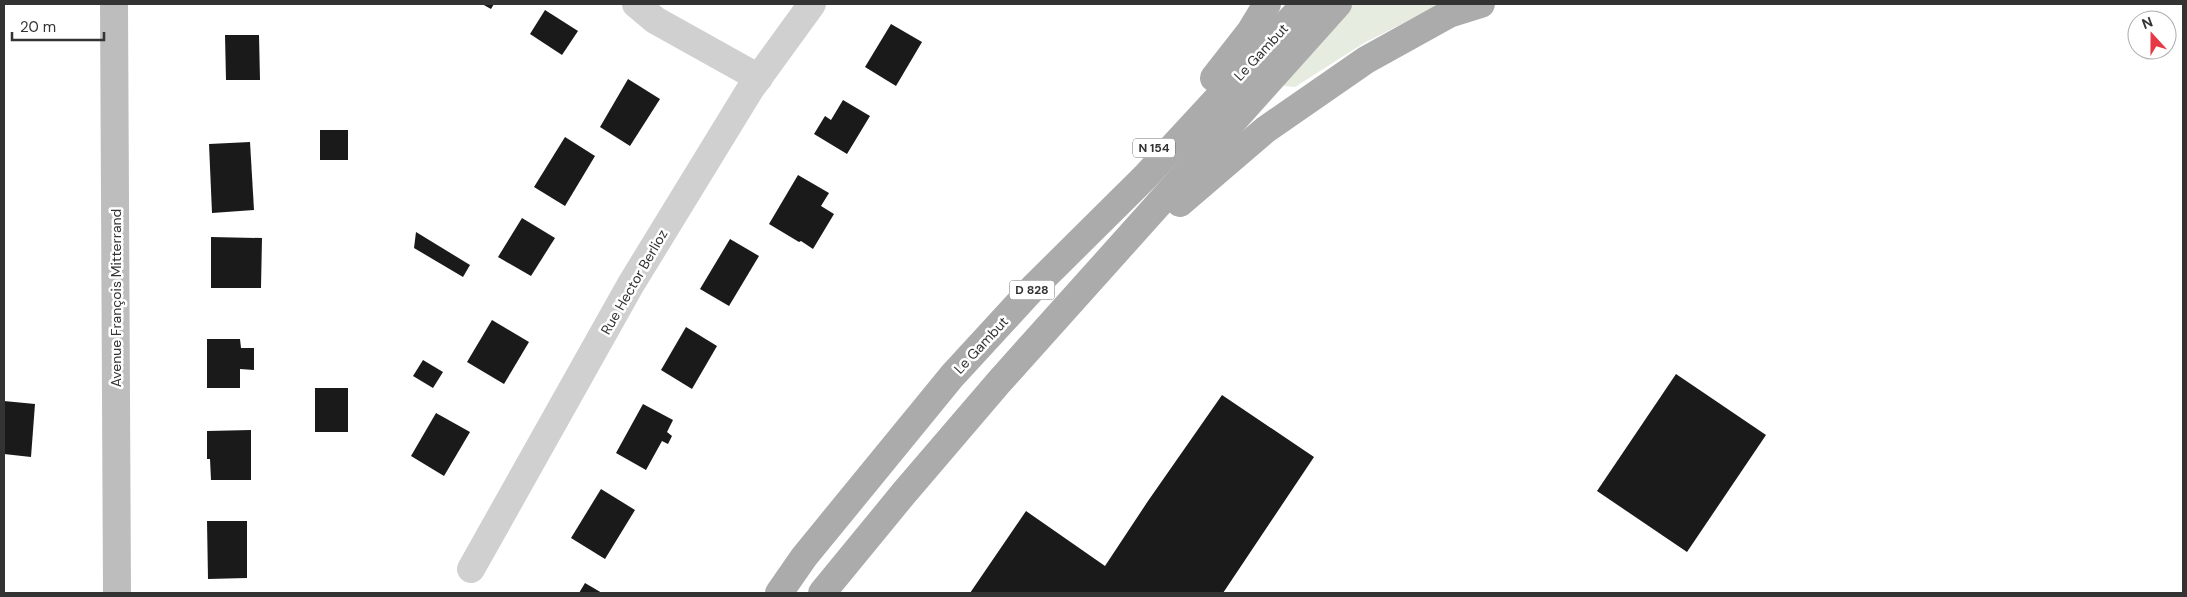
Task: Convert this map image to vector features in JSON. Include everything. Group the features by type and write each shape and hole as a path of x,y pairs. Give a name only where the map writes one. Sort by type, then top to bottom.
{"main road":[{"name":"Avenue François Mitterrand","path":"114,4 117,593"},
{"name":"N 154","path":"1033,288 1228,62 1267,4"},
{"name":"Le Gambut","path":"779,593 804,557 952,376 1033,288 1145,177 1305,4"},
{"name":"D 828","path":"822,593 974,411 1338,4"},
{"name":"D 828","path":"1100,270 1264,130 1366,60 1449,14 1481,4"}],"street":[{"path":"636,4 655,20 759,78"},
{"name":"Rue Hector Berlioz","path":"471,569 632,284 759,78 812,4"}],"shaded area":[{"path":"1352,4 1441,4 1364,43 1295,87 1284,86 1283,78"}],"building":[{"path":"482,4 494,4 491,9"},
{"path":"545,10 578,31 562,55 530,34"},
{"path":"891,24 922,42 896,86 865,67"},
{"path":"225,35 259,35 260,80 226,80"},
{"path":"628,79 660,99 630,146 600,127"},
{"path":"843,100 870,116 847,154 814,134 825,116 831,120"},
{"path":"320,130 348,130 348,160 320,160"},
{"path":"565,137 595,156 565,206 534,187"},
{"path":"250,142 254,210 212,213 209,144"},
{"path":"798,175 829,193 821,206 834,214 813,249 769,224"},
{"path":"522,218 555,238 531,276 498,257"},
{"path":"416,232 470,265 463,277 414,248"},
{"path":"211,237 262,238 261,288 211,288"},
{"path":"730,239 759,256 729,306 700,289"},
{"path":"492,320 529,342 504,384 467,362"},
{"path":"686,327 717,346 692,389 661,370"},
{"path":"207,339 240,339 241,348 254,348 254,370 240,369 240,388 207,388"},
{"path":"423,360 443,372 433,388 413,376"},
{"path":"1676,374 1766,435 1687,552 1597,491"},
{"path":"315,388 348,388 348,432 315,432"},
{"path":"1222,395 1314,457 1223,593 970,593 1026,511 1105,566"},
{"path":"4,401 35,404 31,457 4,454"},
{"path":"643,404 673,420 667,432 672,436 668,444 662,441 646,470 616,453"},
{"path":"436,413 470,432 444,476 411,456"},
{"path":"251,430 251,480 211,480 210,459 207,459 207,431"},
{"path":"601,489 635,510 605,559 571,538"},
{"path":"207,521 247,521 247,578 208,579"},
{"path":"585,583 602,593 579,593"}]}
